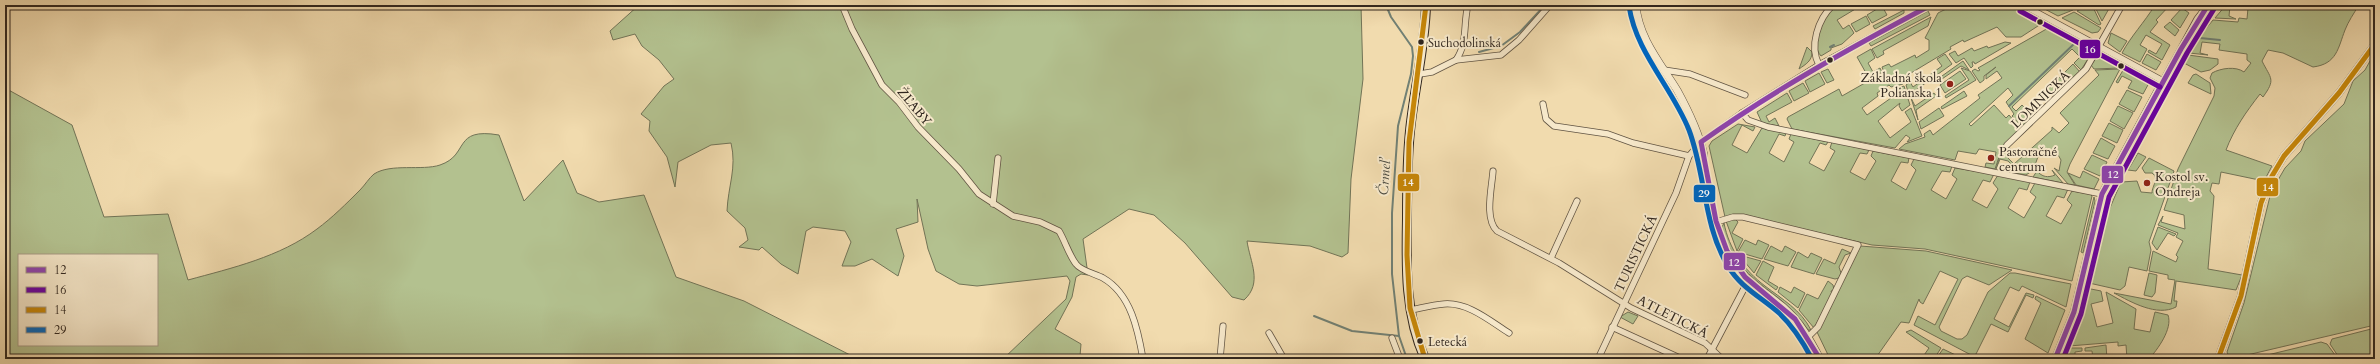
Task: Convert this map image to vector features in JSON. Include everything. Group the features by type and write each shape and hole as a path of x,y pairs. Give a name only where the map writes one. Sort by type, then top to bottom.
{"main road":[{"path":"1425,359 1415,334 1410,310 1407,268 1408,152 1420,74 1426,5"}],"street":[{"name":"ŽĽABY","path":"842,5 852,29 882,85 899,102 918,127 959,169 979,194 1013,216 1040,222 1059,231 1076,265 1103,278 1117,290 1126,301 1134,322 1143,359"},
{"path":"1456,60 1461,53 1464,41 1468,5"},
{"path":"1420,74 1432,72 1456,60 1490,58 1504,54 1550,5"},
{"path":"1636,5 1644,34 1664,70 1678,91 1701,142 1704,155"},
{"path":"1819,65 1815,54 1818,29 1823,15 1833,5"},
{"name":"TURISTICKÁ","path":"1598,359 1676,193 1689,156 1701,142 1742,113 1819,65 1931,5"},
{"path":"2023,5 2163,80"},
{"name":"LOMNICKÁ","path":"2007,145 2083,74 2122,5"},
{"path":"2055,359 2074,312 2102,194 2197,19 2208,5"},
{"path":"2218,359 2241,296 2261,204 2272,176 2288,151 2339,94 2375,44"},
{"path":"1664,70 1690,74 1745,95"},
{"path":"1544,104 1546,119 1554,126 1608,134 1633,143 1689,156"},
{"path":"1742,113 1748,120 1762,125 2102,194"},
{"path":"993,204 998,158"},
{"path":"1705,167 1716,222 1728,254 1748,281 1782,306 1808,337 1820,359"},
{"name":"ATLETICKÁ","path":"1493,171 1490,212 1494,228 1551,258 1624,302 1705,344 1722,359"},
{"path":"1551,258 1578,201"},
{"path":"1716,222 1733,217 1744,218 1858,245 1818,326 1808,337"},
{"path":"1707,359 1748,281"},
{"path":"1410,310 1444,304 1460,305 1472,310 1509,333"},
{"path":"1220,359 1223,326"},
{"path":"1612,327 1682,359"},
{"path":"1269,333 1284,359"},
{"path":"1392,338 1400,359"}],"green space":[{"path":"639,5 1361,5 1363,79 1351,179 1348,253 1342,257 1310,246 1247,241 1254,272 1254,279 1253,287 1244,300 1232,297 1185,243 1154,215 1129,209 1083,239 1088,275 1081,274 1076,277 1072,297 1055,329 1081,344 1080,356 1085,359 1003,359 1066,299 1070,281 1067,276 977,286 959,284 936,271 928,249 917,199 918,222 896,229 904,256 898,276 872,259 855,266 842,266 851,242 845,231 813,227 806,231 798,274 781,264 762,247 759,250 739,247 748,240 745,228 727,211 733,169 733,152 731,143 711,145 678,162 675,187 667,157 649,131 650,121 641,114 664,86 674,79 659,60 642,46 635,34 613,40 610,31"},
{"path":"1836,5 1862,5 1837,20 1843,29 1849,25 1854,33 1842,44 1831,48 1831,50 1821,56 1818,50 1817,37 1827,15"},
{"path":"1954,5 2009,5 2041,22 2041,24 2021,37 2006,37 1997,27 1964,42 1963,40 1950,47 1951,49 1901,79 1903,84 1891,87 1889,85 1877,93 1878,96 1862,108 1867,115 1891,98 1888,93 1904,86 1910,105 1902,111 1899,106 1900,103 1878,121 1890,138 1911,122 1905,112 1911,108 1922,136 1907,142 1910,138 1906,135 1895,148 1792,129 1787,119 1788,117 1839,89 1842,96 1886,71 1884,72 1882,67 1889,64 1891,67 1915,55 1916,58 1929,50 1929,40 1925,38 1938,13"},
{"path":"2037,5 2062,5 2064,10 2071,7 2073,10 2058,16"},
{"path":"2092,5 2101,24 2099,25 2077,11"},
{"path":"2094,5 2111,5 2102,21"},
{"path":"2155,5 2170,5 2156,20 2158,22 2150,32 2170,45 2162,60 2148,52 2149,50 2156,54 2162,44 2146,35 2140,45 2147,49 2140,62 2122,53"},
{"path":"2226,5 2359,5 2345,30 2338,49 2332,59 2327,62 2313,67 2283,53 2268,50 2262,61 2271,79 2270,86 2263,97 2260,94 2245,114 2226,150 2272,166 2264,181 2221,172 2219,184 2212,183 2210,191 2214,196 2208,269 2242,275 2236,290 2176,281 2174,301 2177,301 2176,307 2169,310 2161,310 2144,307 2114,293 2171,304 2175,280 2168,279 2168,275 2149,271 2153,251 2176,262 2178,257 2176,255 2183,241 2176,237 2178,233 2158,225 2163,216 2161,222 2185,229 2184,215 2164,210 2178,169 2214,96 2215,88 2210,78 2212,73 2228,68 2241,70 2244,72 2251,63 2247,60 2247,54 2219,50 2220,44 2202,42 2200,53 2208,55 2189,53 2199,37 2213,20 2238,22 2239,18 2247,19 2248,8 2230,6 2229,16 2236,19 2215,18"},
{"path":"1882,6 1887,15 1872,23 1867,15"},
{"path":"2182,8 2189,13 2180,28 2171,20"},
{"path":"1904,10 1904,13 1875,29 1873,26"},
{"path":"1928,11 1930,15 1871,46 1869,43"},
{"path":"2074,12 2101,28 2098,32 2092,33 2062,18"},
{"path":"2206,14 2211,18 2193,42 2189,40"},
{"path":"1866,16 1870,24 1856,32 1851,24"},
{"path":"1931,17 1928,26 1883,51 1884,54 1877,58 1872,49"},
{"path":"2170,22 2179,30 2175,36 2164,27"},
{"path":"2050,27 2093,51 2081,70 2074,63 2080,57 2072,49 2012,107 2016,111 2022,105 2033,116 2022,127 2012,116 2014,114 2006,102 2013,95 2008,88 1969,124 1971,126 1994,105 2006,118 2009,115 2021,129 2001,151 1995,169 1985,167 1986,163 1994,164 1996,152 1979,149 1976,154 1958,151 1955,160 1899,149 1905,144 1925,137 1924,134 1930,130 1933,135 1980,98 1978,95 2002,78 1997,71 1986,79 1986,75 1996,67 1984,76 1984,80 1980,83 1972,71 1975,69 1978,71 1980,70 1978,68"},
{"path":"2111,33 2127,41 2120,52 2108,43"},
{"path":"2005,42 2011,43 1975,64 1972,62 1973,66 1971,68 1964,58 1956,63 1949,54 1955,51 1958,56 1972,48 1974,51"},
{"path":"1807,47 1812,52 1811,58 1799,69"},
{"path":"1871,49 1875,58 1868,63 1873,72 1880,68 1882,72 1866,80 1866,73 1857,57"},
{"path":"2375,52 2375,325 2230,359 2227,352 2244,303 2271,192 2285,168 2301,151 2305,141 2344,104 2353,81 2365,70"},
{"path":"1945,54 1952,64 1909,95 1906,85 1910,82 1913,87 1942,66 1937,59"},
{"path":"2102,54 2115,61 2114,64 2119,67 2122,65 2120,68 2094,69 2091,65 2097,57"},
{"path":"2147,54 2161,62 2156,70 2142,63"},
{"path":"2188,55 2218,59 2218,64 2210,70 2201,72 2184,63"},
{"path":"1963,61 1969,70 1961,66 1936,83 1935,81"},
{"path":"2073,64 2080,72 2068,83 2061,76"},
{"path":"2125,67 2149,80 2143,94 2128,88 2132,81 2122,76 2118,83 2116,82"},
{"path":"1961,68 1970,71 1976,80 1946,98 1945,96 1969,80"},
{"path":"1828,69 1834,80 1827,83 1821,72"},
{"path":"2120,69 2070,164 2067,172 2075,185 2068,184 2054,168 2059,171 2061,160 2057,153 2049,150 2039,154 2035,165 2041,165 2026,175 2009,172 2012,165 2008,161 2000,159 1996,169 2000,155 2008,147 2012,150 2006,156 2014,164 2052,130 2052,127 2059,133 2069,123 2060,113 2099,75 2095,70"},
{"path":"1960,71 1966,79 1945,93 1940,85"},
{"path":"1819,73 1825,84 1810,92 1805,81"},
{"path":"2170,74 2175,76 2166,93 2161,91"},
{"path":"2196,74 2210,83 2211,94 2188,83 2193,75"},
{"path":"2059,77 2067,85 2055,96 2047,89"},
{"path":"1803,83 1809,93 1794,101 1789,91"},
{"path":"5,88 72,125 104,217 168,214 188,280 222,271 272,254 303,239 345,205 374,174 389,169 433,167 440,165 449,161 468,138 474,135 484,134 499,135 524,201 563,160 577,193 599,202 644,195 676,277 744,301 858,359 5,359"},
{"path":"2127,90 2142,97 2134,112 2119,104"},
{"path":"1964,91 1967,96 1942,109 1941,107"},
{"path":"1787,93 1792,102 1766,116 1769,122 1775,118 1779,126 1762,123 1757,112"},
{"path":"1934,93 1936,96 1916,110 1918,120 1911,98 1915,106"},
{"path":"2118,106 2133,113 2124,129 2110,121"},
{"path":"1939,108 1944,116 1921,129 1919,122"},
{"path":"2109,123 2123,130 2117,143 2102,136"},
{"path":"1738,124 1755,127 1753,131 1742,125 1732,145 1747,153 1762,128 1786,133 1785,136 1779,134 1769,153 1784,162 1794,142 1789,139 1791,134 1828,142 1826,145 1820,143 1809,163 1824,171 1835,151 1830,148 1832,142 1869,150 1867,154 1860,153 1850,172 1865,180 1876,161 1871,156 1873,151 1909,158 1908,163 1901,162 1891,181 1906,190 1916,170 1911,165 1914,159 1952,166 1950,172 1942,171 1931,190 1946,199 1957,179 1952,175 1955,168 1994,174 1990,182 1983,180 1972,200 1987,208 1998,189 1993,183 1998,175 2030,182 2027,190 2019,188 2008,208 2024,218 2036,197 2030,192 2035,183 2068,189 2064,198 2057,196 2046,216 2061,224 2072,205 2067,200 2072,191 2090,194 2092,196 2072,281 1925,249 1872,245 1776,223 1725,217 1709,146 1712,141"},
{"path":"2101,138 2115,146 2108,159 2093,153"},
{"path":"2138,153 2146,157 2136,171 2128,170"},
{"path":"2092,155 2107,162 2100,176 2084,169"},
{"path":"2149,158 2174,171 2149,242 2151,250 2147,271 2129,267 2125,286 2120,290 2089,283 2104,222 2121,182 2137,181 2141,192 2152,193 2156,180 2154,175 2152,173 2145,173 2142,168"},
{"path":"2052,170 2063,183 2033,177 2037,171 2041,175 2045,176 2055,175"},
{"path":"2083,171 2099,179 2094,189 2076,185 2068,173 2080,178"},
{"path":"2108,194 2114,194 2099,230"},
{"path":"2094,197 2095,201 2083,253 2081,252"},
{"path":"1734,218 1738,222 1732,233 1743,239 1737,251 1726,221"},
{"path":"1724,223 1730,242 1744,266 1757,280 1797,311 1811,330 1808,330 1797,315 1760,284 1738,261 1729,246 1722,227"},
{"path":"2158,227 2176,234 2174,236 2168,233 2157,250 2152,243"},
{"path":"2099,230 2086,281 2098,232"},
{"path":"1745,240 1756,245 1758,240 1769,245 1762,259 1738,252"},
{"path":"1771,246 1782,252 1785,246 1796,252 1788,266 1764,259"},
{"path":"1860,246 1926,251 2012,270 1989,285 1967,276 1962,279 1939,327 1941,331 1957,339 1962,339 1967,335 1988,292 2010,273 2071,284 2066,307 2022,286 2019,291 2010,287 1994,319 2009,327 2026,293 2034,295 2033,298 2026,295 2008,332 1991,324 1976,354 1973,356 1914,325 1918,316 1935,325 1958,279 1940,271 1923,304 1919,299 1909,323 1901,322 1875,359 1830,359 1817,332"},
{"path":"1842,249 1851,253 1845,255 1839,267 1841,273 1839,278 1835,279 1816,274 1824,259 1835,264"},
{"path":"1798,252 1808,258 1811,253 1822,258 1814,274 1791,267"},
{"path":"1739,255 1761,261 1754,273"},
{"path":"1763,261 1774,267 1768,281 1778,287 1776,290 1756,275"},
{"path":"2149,273 2157,275 2155,293 2152,297 2144,295"},
{"path":"1828,281 1833,285 1834,290 1831,291 1832,294 1814,328 1799,310 1807,294 1818,299"},
{"path":"1780,287 1791,293 1794,287 1805,293 1798,308 1778,292"},
{"path":"2086,288 2101,291 2103,301 2091,304 2097,327 2113,323 2106,292 2136,309 2134,329 2150,332 2155,312 2168,315 2169,321 2166,333 2160,345 2149,359 2127,359 2126,345 2118,346 2118,342 2069,346 2081,312"},
{"path":"2036,296 2065,310 2048,353 2025,339 2041,303 2035,299"},
{"path":"1628,312 1638,316 1633,324 1620,317"},
{"path":"2375,328 2375,359 2340,359 2330,344 2332,339"},
{"path":"1911,330 1941,348 1934,359 1922,358 1929,348 1906,332"},
{"path":"2321,342 2327,344 2338,359 2251,359"},
{"path":"2106,345 2107,359 2093,359 2092,351 2085,351 2085,348"},
{"path":"2067,348 2082,348 2082,351 2075,352 2075,359 2062,359"},
{"path":"1943,349 1964,359 1936,359"}],"waterway":[{"name":"Črmeľ","path":"1386,5 1391,17 1412,47 1413,56 1411,74 1398,126 1392,213 1392,274 1399,336 1407,359"},
{"path":"1479,52 1501,46 1520,32 1545,5"},
{"path":"2200,38 2220,40"},
{"path":"2009,106 2077,41"},
{"path":"1830,47 1834,45"},
{"path":"1314,316 1352,331 1399,336"}],"tunnel":[{"path":"1704,155 1705,167"}],"transit line":[{"name":"14","path":"1425,359 1410,308 1407,255 1409,142 1426,5"},
{"name":"12","path":"1820,359 1795,319 1745,277 1727,251 1716,221 1701,142 1785,87 1931,5"},
{"name":"12","path":"2055,359 2074,312 2102,194 2181,49 2208,5"},
{"name":"29","path":"1629,6 1639,39 1682,114 1689,130 1699,164 1709,217 1720,250 1728,266 1738,280 1772,307 1789,323 1812,359"},
{"name":"16","path":"2063,359 2081,314 2109,197 2187,53 2214,9"},
{"name":"16","path":"2020,11 2160,87"},
{"name":"14","path":"2218,359 2241,296 2261,203 2272,176 2284,156 2339,93 2375,44"}],"place":[{"name":"Suchodolinská","path":"1421,42"},
{"name":"Základná škola Polianska 1","path":"1950,84"},
{"name":"Pastoračné centrum","path":"1991,158"},
{"name":"Kostol sv. Ondreja","path":"2147,183"},
{"name":"Letecká","path":"1420,341"}]}
